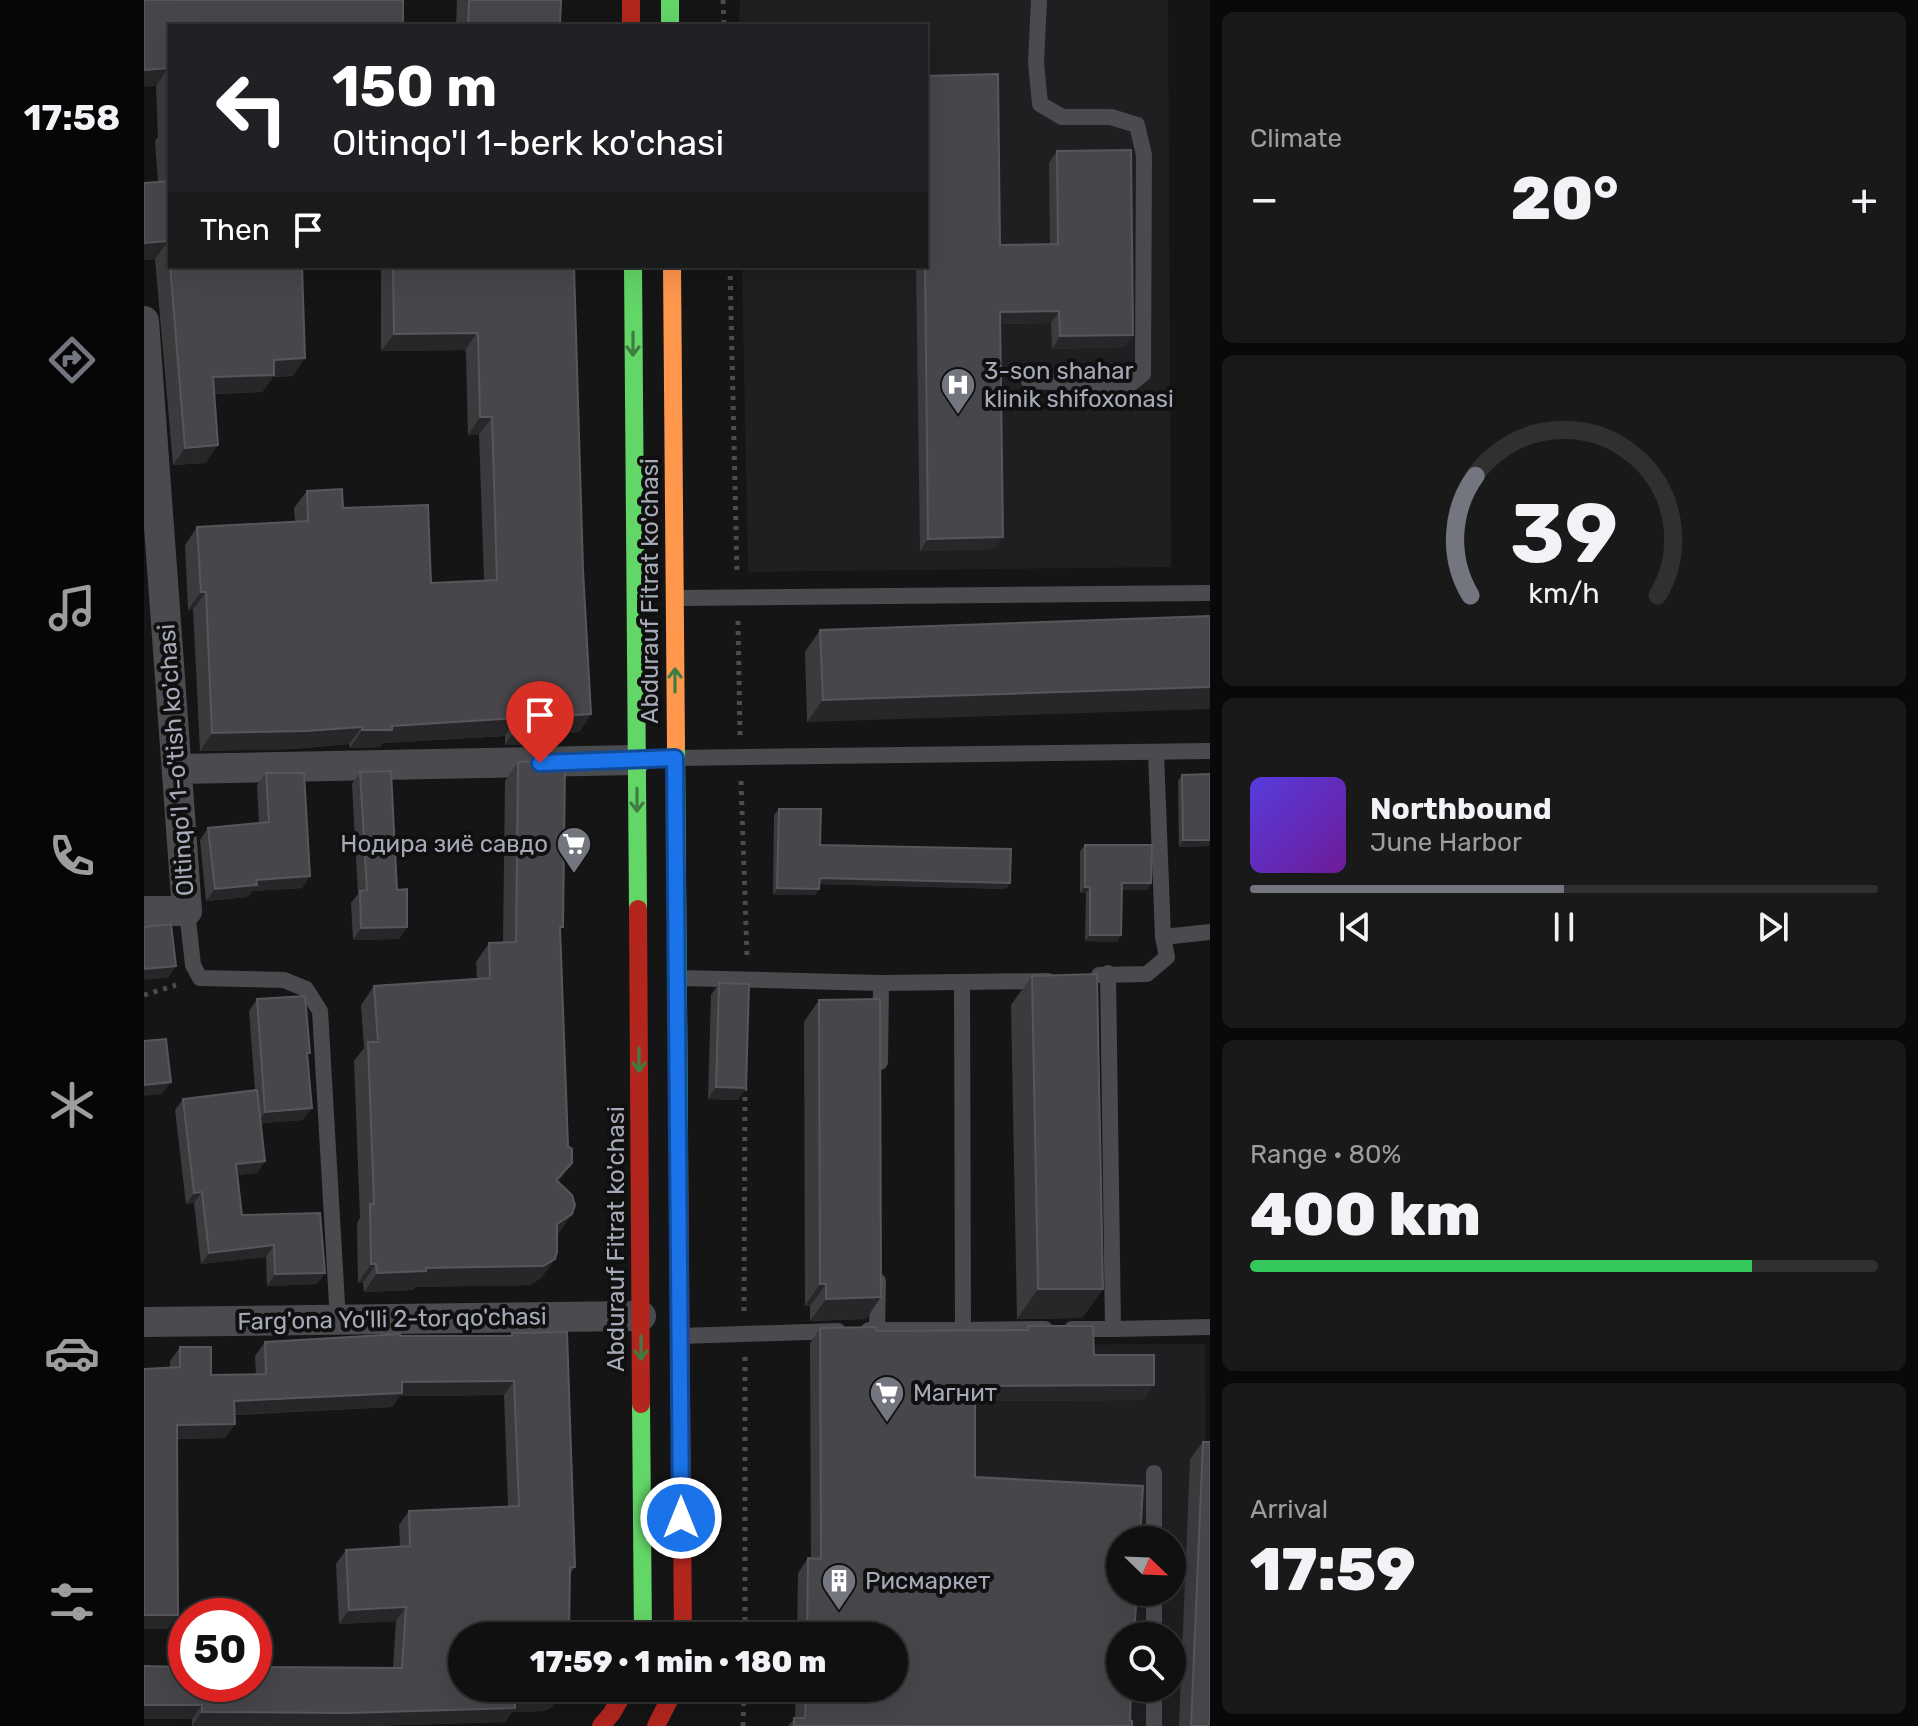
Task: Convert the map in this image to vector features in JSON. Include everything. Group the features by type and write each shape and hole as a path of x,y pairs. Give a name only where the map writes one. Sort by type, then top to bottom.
{"main road":[{"path":"631,0 631,24"},
{"path":"670,0 670,24"},
{"name":"Abdurauf Fitrat ko'chasi","path":"633,268 656,759 660,1316 680,1336 683,1622"},
{"name":"Abdurauf Fitrat ko'chasi","path":"644,1622 677,978 656,759 675,598 672,268"},
{"path":"601,1726 618,1702"},
{"path":"645,1702 646,1726"},
{"path":"656,1726 668,1702"},
{"path":"683,1702 683,1713"}],"street":[{"name":"Oltinqo'l 1-o'tish ko'chasi","path":"144,321 187,911 144,911"},
{"path":"178,769 656,759"},
{"name":"Farg'ona Yo'lli 2-tor qo'chasi","path":"144,1322 660,1316"}],"lane":[{"path":"1029,381 1129,385 1143,374 1144,155 1137,125 1111,117 1062,117 1040,104 1036,63 1039,0"},
{"path":"675,598 1210,593"},
{"path":"656,759 1210,751"},
{"path":"677,978 881,983 1040,982 1108,973 1147,974 1167,957 1163,937 1156,753"},
{"name":"Oltinqo'l 1-o'tish ko'chasi","path":"187,911 193,965 200,978 284,980 306,989 320,1011 338,1321"},
{"path":"1163,937 1210,932"},
{"path":"1108,973 1113,1329"},
{"path":"962,982 963,1330"},
{"path":"880,1078 881,983"},
{"path":"877,1330 878,1267"},
{"path":"680,1336 877,1330 1210,1327"},
{"path":"1154,1473 1154,1526"},
{"path":"1154,1702 1154,1726"}],"path":[{"path":"723,0 724,24"},
{"path":"743,1726 744,1702"}],"shaded area":[{"name":"3-son shahar klinik shifoxonasi","path":"740,0 1168,0 1171,567 748,572 742,268 928,268 928,24 739,24"},
{"path":"1205,1344 1206,1459 1210,1460 1210,1726 796,1726 858,1702 908,1702 908,1622 898,1622 974,1345"}],"building":[{"path":"144,0 403,0 403,24 168,24 168,68 144,70"},
{"path":"469,0 561,0 560,24 468,24"},
{"path":"998,74 1000,245 1058,244 1057,151 1131,150 1133,335 1060,336 1059,311 1000,312 1003,537 928,539 925,268 928,268 928,76"},
{"path":"168,181 168,241 144,243 144,183"},
{"path":"170,268 302,268 305,358 274,360 274,375 213,377 218,445 185,448"},
{"path":"393,268 574,268 583,570 591,714 564,716 564,726 517,727 517,718 392,726 392,730 362,730 362,727 212,733 206,592 201,592 197,527 308,521 307,491 342,489 343,508 428,505 431,583 497,580 492,417 480,417 477,333 394,334"},
{"path":"1210,616 1210,687 823,700 820,630"},
{"path":"565,761 563,927 560,927 568,1146 572,1149 572,1163 556,1180 572,1195 575,1205 572,1214 557,1224 555,1259 543,1266 426,1268 426,1271 377,1273 376,1264 371,1264 370,1204 374,1204 368,1042 378,1042 374,986 490,978 489,943 516,942 518,762"},
{"path":"391,771 397,890 407,889 407,927 361,928 360,891 367,890 360,772"},
{"path":"266,773 304,773 310,876 256,880 257,885 215,889 208,828 269,822"},
{"path":"1210,774 1210,840 1183,840 1182,775"},
{"path":"779,809 821,809 820,845 1011,849 1010,883 820,878 819,889 777,888"},
{"path":"1085,845 1152,845 1151,883 1122,883 1121,935 1090,935 1090,887 1085,887"},
{"path":"171,924 176,966 144,969 144,927"},
{"path":"1097,974 1103,1289 1038,1289 1032,976"},
{"path":"719,983 749,984 746,1088 716,1087"},
{"path":"305,996 312,1108 265,1112 257,999"},
{"path":"880,999 881,1297 826,1299 826,1284 820,1284 819,1000"},
{"path":"166,1039 171,1082 144,1085 144,1041"},
{"path":"257,1090 265,1161 236,1164 242,1215 320,1213 325,1273 275,1274 274,1245 209,1253 202,1192 194,1193 183,1099"},
{"path":"1028,1326 1093,1326 1094,1355 1154,1355 1154,1385 975,1386 975,1477 1143,1486 1141,1526 1106,1526 1106,1606 1136,1606 1135,1622 1106,1622 1106,1702 1131,1702 1132,1726 794,1726 794,1718 805,1718 806,1702 908,1702 908,1622 807,1622 808,1558 821,1559 820,1328 876,1327 876,1331 1028,1330"},
{"path":"567,1332 575,1567 570,1567 569,1622 448,1622 448,1702 515,1702 515,1708 347,1713 202,1712 202,1705 144,1705 144,1666 168,1667 168,1702 272,1702 272,1667 402,1668 406,1607 349,1610 346,1550 410,1546 409,1511 519,1506 514,1381 402,1382 402,1393 234,1401 235,1424 177,1425 178,1598 168,1598 168,1615 144,1615 144,1369 180,1367 180,1347 211,1347 211,1375 266,1374 265,1342 400,1334 512,1336 512,1333"},
{"path":"1203,1442 1210,1442 1210,1726 1191,1726"}],"traffic: fast":[{"path":"670,0 670,24"},
{"path":"633,268 638,909"},
{"path":"676,746 679,1128"},
{"path":"641,1404 643,1622"}],"traffic: slow":[{"path":"672,268 676,746"}],"traffic: jam":[{"path":"631,0 631,24"},
{"path":"638,909 641,1404"},
{"path":"679,1128 683,1622"},
{"path":"601,1726 618,1702"},
{"path":"656,1726 668,1702"}],"place":[{"name":"3-son shahar klinik shifoxonasi","path":"958,416"},
{"name":"Нодира зиё савдо","path":"574,875"},
{"name":"Магнит","path":"887,1424"},
{"name":"Рисмаркет","path":"839,1612"}],"route":[{"path":"540,763 675,758 681,1518"}]}
